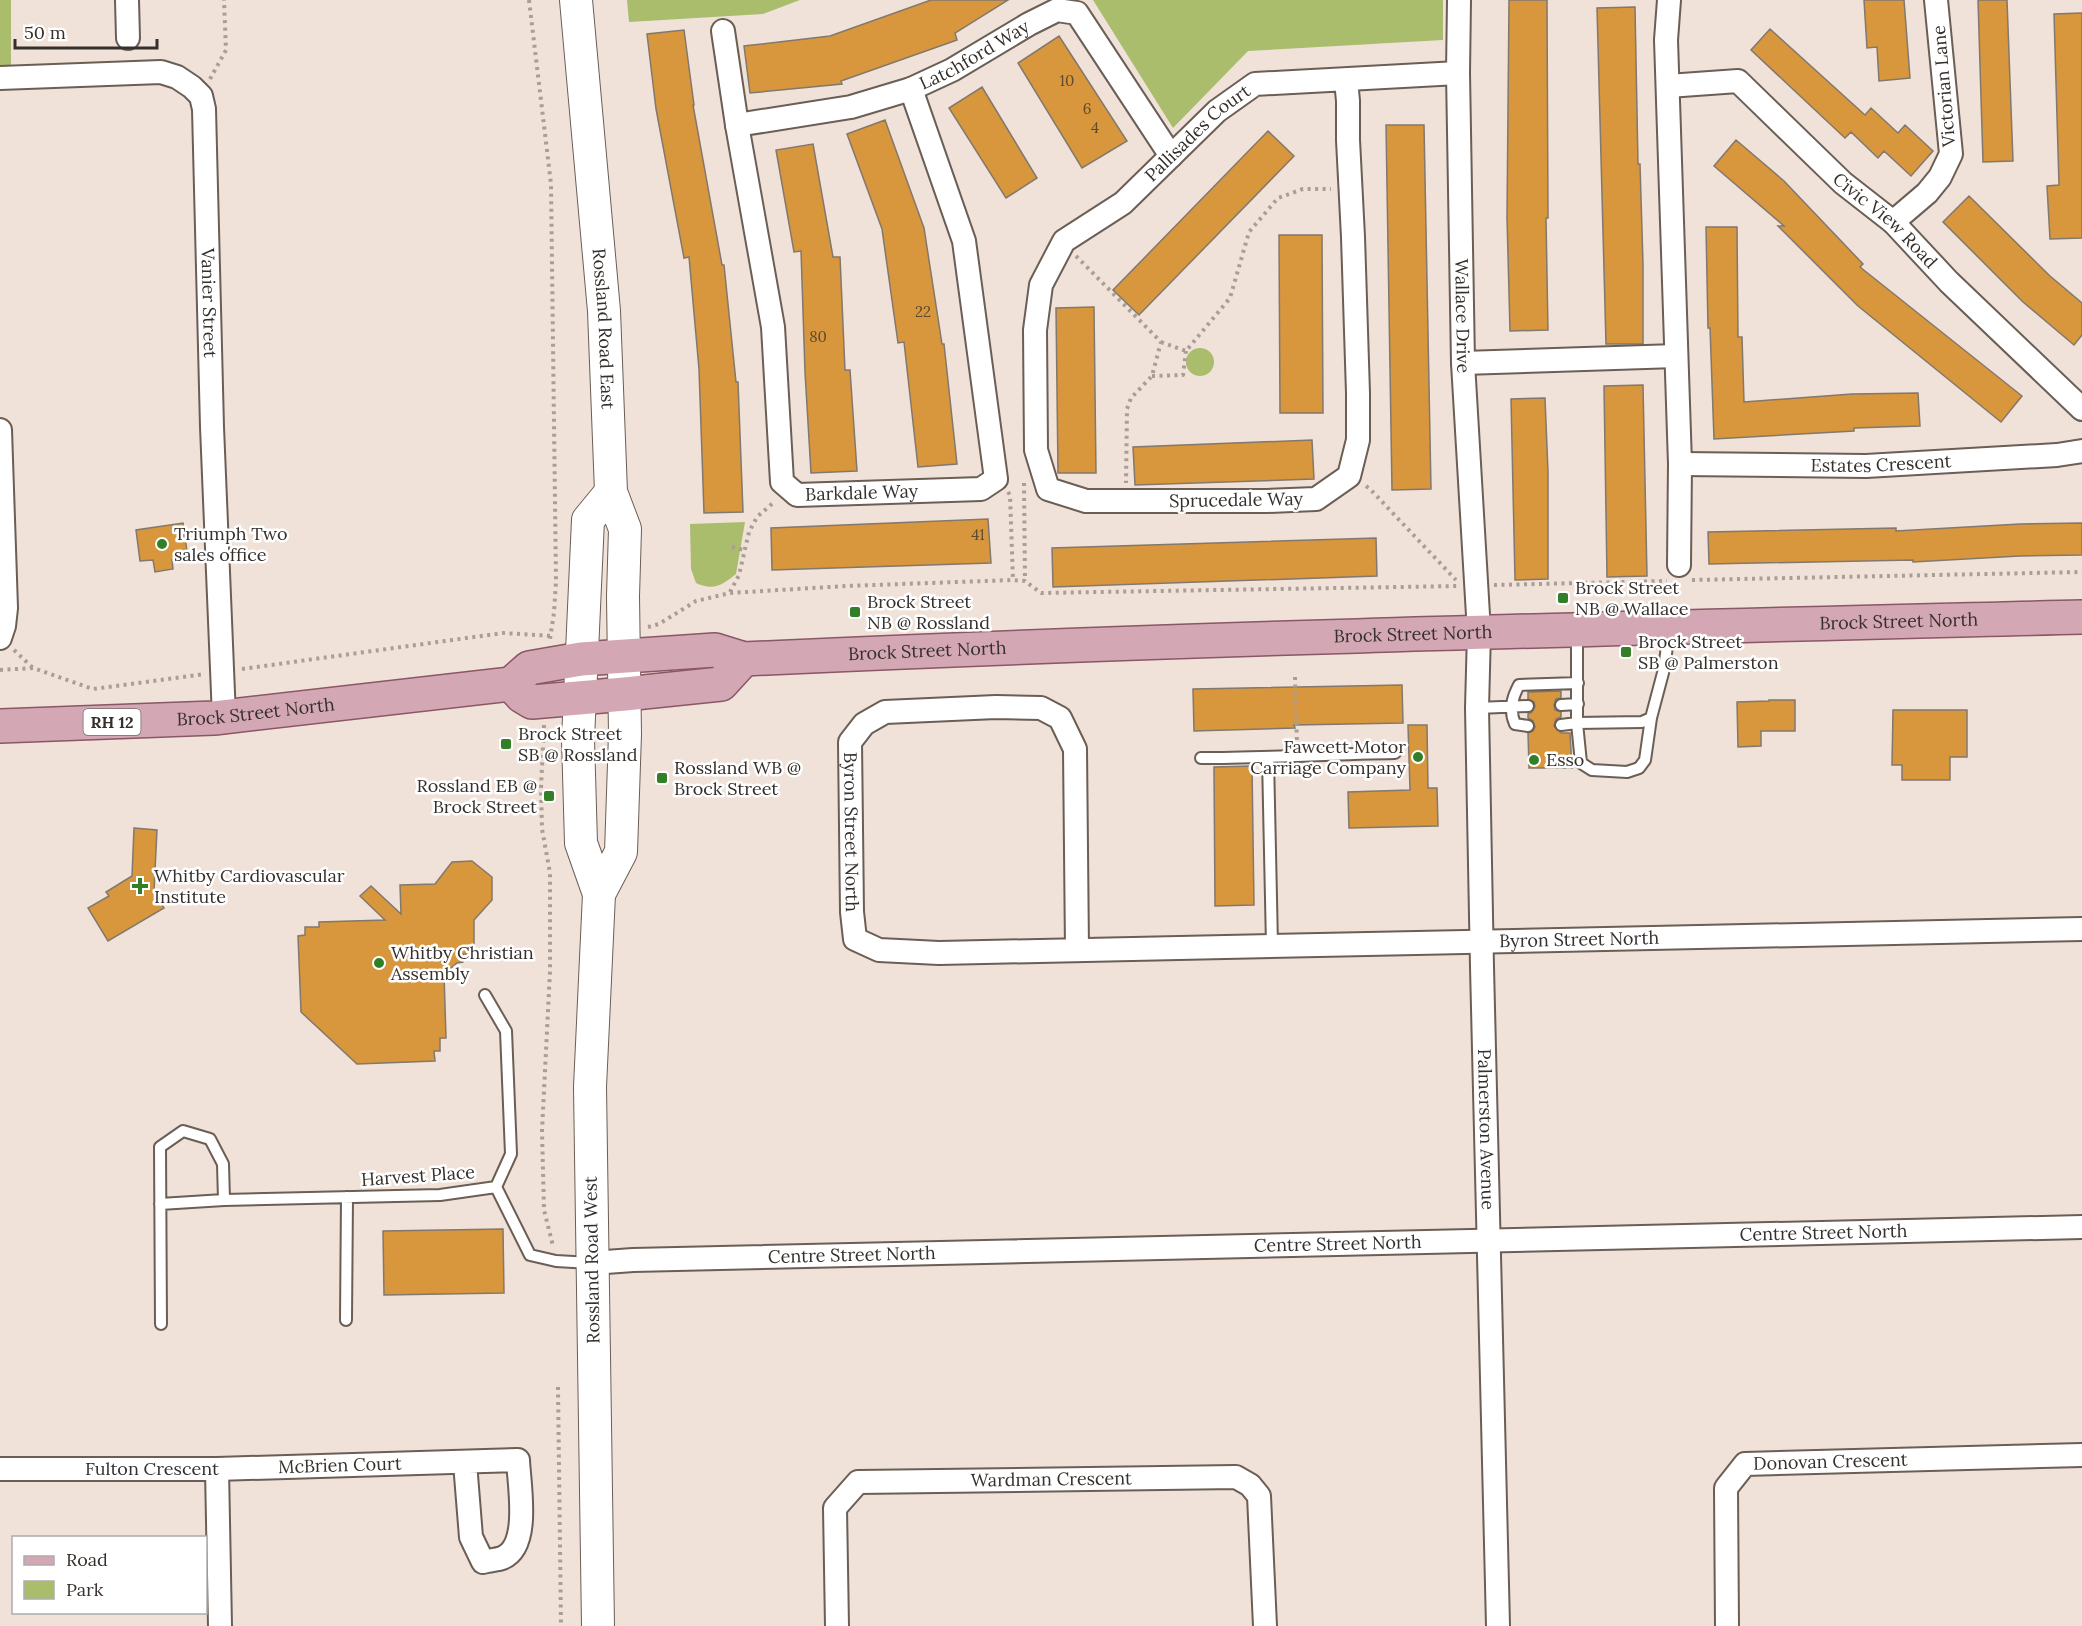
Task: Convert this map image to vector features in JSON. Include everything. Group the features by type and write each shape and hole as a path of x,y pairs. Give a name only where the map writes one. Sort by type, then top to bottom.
{"main road":[{"name":"Rossland Road East","path":"576,0 604,311 611,492 626,529 623,596 625,694"},
{"path":"582,646 588,520 611,492"},
{"name":"Brock Street North","path":"0,726 224,717 511,684 548,651 582,646 625,645 715,650 744,659 1009,646 1577,628 2082,617"},
{"name":"Rossland Road West","path":"582,646 578,739 581,843 599,894 590,1087 598,1626"},
{"path":"511,684 532,702 546,702 579,696 625,694 721,684 744,659"},
{"name":"Rossland Road West","path":"599,894 621,852 625,694"}],"street":[{"path":"127,0 128,38"},
{"name":"Wallace Drive","path":"1459,0 1465,589 1479,632"},
{"path":"1669,0 1666,40 1680,464 1679,575"},
{"name":"Victorian Lane","path":"1893,222 1927,193 1940,177 1951,154 1936,0"},
{"name":"Latchford Way","path":"737,125 851,107 911,89 952,70 1057,10 1077,13 1171,156"},
{"name":"Barkdale Way","path":"723,31 737,125 773,327 782,482 797,495 981,489 996,479"},
{"path":"0,78 161,72 177,77 201,96"},
{"name":"Pallisades Court","path":"1064,241 1123,203 1217,111 1256,84 1458,74"},
{"path":"1346,80 1358,417 1358,440 1349,476"},
{"name":"Civic View Road","path":"1668,86 1738,81 1843,183 1893,222 1949,282 2082,409"},
{"path":"911,89 964,241 996,479"},
{"name":"Vanier Street","path":"201,96 204,109 207,171 212,427 224,717"},
{"name":"Sprucedale Way","path":"1064,241 1041,285 1035,330 1036,450 1048,489 1086,501 1316,499 1349,476"},
{"path":"1463,363 1676,356"},
{"path":"0,430 6,608 1,638"},
{"name":"Estates Crescent","path":"1680,464 1866,466 2082,451"},
{"name":"Palmerston Avenue","path":"1479,632 1477,708 1481,941 1498,1626"},
{"name":"Byron Street North","path":"1077,949 1075,748 1060,718 1041,708 918,709 885,712 864,724 850,742 852,912 855,939 879,950 939,953 2082,928"},
{"name":"Centre Street North","path":"592,1263 633,1260 2082,1227"},
{"name":"Donovan Crescent","path":"1727,1626 1726,1488 1745,1464 2082,1455"},
{"name":"McBrien Court","path":"217,1469 465,1463"},
{"name":"Fulton Crescent","path":"0,1469 217,1469 220,1626"},
{"name":"Wardman Crescent","path":"837,1626 835,1508 858,1482 1236,1477 1250,1485 1259,1496 1264,1626"}],"lane":[{"path":"1577,628 1577,723 1581,763 1592,770 1628,772 1639,768 1645,760 1651,718 1664,669 1669,627"},
{"path":"1528,726 1515,724 1511,706 1519,685 1578,683"},
{"path":"1561,705 1578,704"},
{"path":"1477,708 1528,706"},
{"path":"1561,724 1642,722 1651,718"},
{"path":"1201,758 1395,753"},
{"path":"1268,758 1272,945"},
{"path":"484,995 506,1031 511,1154 496,1187"},
{"path":"161,1324 160,1147 183,1131 210,1139 224,1164 224,1200"},
{"name":"Harvest Place","path":"160,1204 224,1200 440,1195 496,1187 530,1255 556,1261 592,1263"},
{"name":"Harvest Place","path":"345,1320 347,1197"}],"path":[{"path":"201,96 226,50 224,0"},
{"path":"529,0 551,184 556,581 548,651"},
{"path":"1152,376 1183,375 1186,351 1230,298 1249,232 1278,198 1303,189 1351,188"},
{"path":"1064,241 1084,266 1161,342 1186,351"},
{"path":"1126,502 1128,409 1131,398 1152,376 1161,342"},
{"path":"1025,581 1024,472 1036,450"},
{"path":"1349,476 1370,489 1465,589"},
{"path":"996,479 1010,495 1013,580"},
{"path":"730,593 739,575 749,532 758,517 789,488"},
{"path":"732,547 744,550"},
{"path":"625,645 696,601 730,593 846,586 1013,580 1025,581 1041,593 1465,589 1679,575 2082,572"},
{"path":"0,670 33,668 93,689 502,633 548,651 582,646"},
{"path":"1,638 33,668"},
{"path":"1295,677 1297,755"},
{"path":"546,702 541,788 542,829 550,873 550,971 542,1131 544,1210 556,1261"},
{"path":"558,1387 561,1626"}],"green space":[{"path":"0,0 11,0 11,68 0,67"},
{"path":"627,0 800,0 763,14 629,22"},
{"path":"1093,0 1443,0 1443,40 1248,51 1173,128"},
{"path":"1200,348 1210,352 1214,362 1210,372 1200,376 1190,372 1186,362 1190,352"},
{"path":"745,522 736,574 718,586 708,587 696,583 691,569 690,524"}],"building":[{"path":"931,0 1008,0 955,33 957,40 841,81 842,84 750,93 744,46 830,36"},
{"path":"1509,0 1547,0 1548,330 1510,331 1507,217"},
{"path":"1864,0 1904,0 1910,78 1879,81 1877,47 1867,48"},
{"path":"1978,0 2007,0 2013,161 1983,162"},
{"path":"1635,7 1638,164 1640,164 1643,264 1643,344 1606,344 1597,8"},
{"path":"2082,13 2082,238 2050,239 2047,186 2059,185 2054,14"},
{"path":"1770,29 1865,115 1871,108 1898,133 1905,125 1933,151 1911,176 1884,151 1878,158 1851,132 1845,138 1751,50"},
{"path":"684,30 693,105 722,265 724,265 736,382 738,382 743,512 704,513 699,369 689,257 684,258 656,109 647,34"},
{"path":"1059,36 1127,141 1082,168 1018,63"},
{"path":"982,87 1037,178 1006,198 949,108"},
{"path":"885,120 924,228 942,344 944,344 957,464 918,467 904,342 898,343 882,229 847,134"},
{"path":"1386,125 1424,125 1431,489 1392,490"},
{"path":"1268,131 1294,156 1139,315 1113,290"},
{"path":"1736,140 1784,181 1863,264 1860,267 2022,396 2001,422 1858,306 1778,226 1784,226 1714,166"},
{"path":"813,144 833,257 840,257 845,370 850,370 857,471 811,473 801,251 794,252 776,150"},
{"path":"1969,196 2050,276 2082,303 2082,335 2074,345 2023,302 1943,222"},
{"path":"1706,227 1737,227 1738,337 1742,337 1744,402 1852,394 1918,393 1920,426 1854,428 1854,431 1714,439 1710,328 1708,328"},
{"path":"1279,235 1322,235 1323,413 1280,413"},
{"path":"1094,307 1096,473 1058,473 1056,308"},
{"path":"1643,385 1647,576 1607,577 1604,386"},
{"path":"1545,398 1548,579 1515,580 1511,399"},
{"path":"1312,440 1314,479 1135,485 1133,447"},
{"path":"988,519 991,563 772,570 771,528"},
{"name":"Triumph Two sales office","path":"183,523 188,558 172,560 173,569 155,572 153,560 140,561 136,530"},
{"path":"2082,523 2082,555 1913,562 1913,560 1709,564 1708,532 1896,528 1896,531"},
{"path":"1376,538 1377,576 1053,587 1052,548"},
{"path":"1402,685 1403,723 1294,725 1295,728 1194,731 1193,689"},
{"path":"1561,691 1561,698 1556,699 1554,705 1555,710 1561,712 1561,717 1556,719 1554,726 1561,733 1570,733 1572,768 1529,768 1528,733 1535,727 1533,721 1528,718 1528,714 1535,706 1534,702 1528,699 1528,692"},
{"path":"1795,700 1795,731 1761,731 1761,746 1738,747 1737,702"},
{"path":"1893,710 1967,710 1967,757 1950,757 1950,780 1902,780 1902,765 1892,765"},
{"name":"Fawcett Motor Carriage Company","path":"1408,725 1427,725 1428,788 1437,788 1438,826 1349,828 1348,792 1410,790"},
{"path":"1252,766 1254,905 1215,906 1214,767"},
{"name":"Whitby Cardiovascular Institute","path":"134,828 157,830 154,891 164,908 108,941 88,908 109,896 106,892 132,876"},
{"name":"Whitby Christian Assembly","path":"472,861 492,877 492,900 474,920 474,954 463,954 463,962 457,963 444,974 446,1038 440,1038 440,1051 434,1051 435,1061 357,1064 301,1012 298,936 305,935 305,927 319,927 319,922 385,920 360,896 371,886 401,914 400,885 435,884 452,862"},
{"path":"503,1229 504,1293 384,1295 383,1231"}],"place":[{"name":"Triumph Two sales office","path":"162,544"},
{"name":"Brock Street NB @ Wallace","path":"1563,598"},
{"name":"Brock Street NB @ Rossland","path":"855,612"},
{"name":"Brock Street SB @ Palmerston","path":"1626,652"},
{"name":"Brock Street SB @ Rossland","path":"506,744"},
{"name":"Fawcett Motor Carriage Company","path":"1418,757"},
{"name":"Esso","path":"1534,760"},
{"name":"Rossland WB @ Brock Street","path":"662,778"},
{"name":"Rossland EB @ Brock Street","path":"549,796"},
{"name":"Whitby Cardiovascular Institute","path":"140,886"},
{"name":"Whitby Christian Assembly","path":"379,963"}]}
